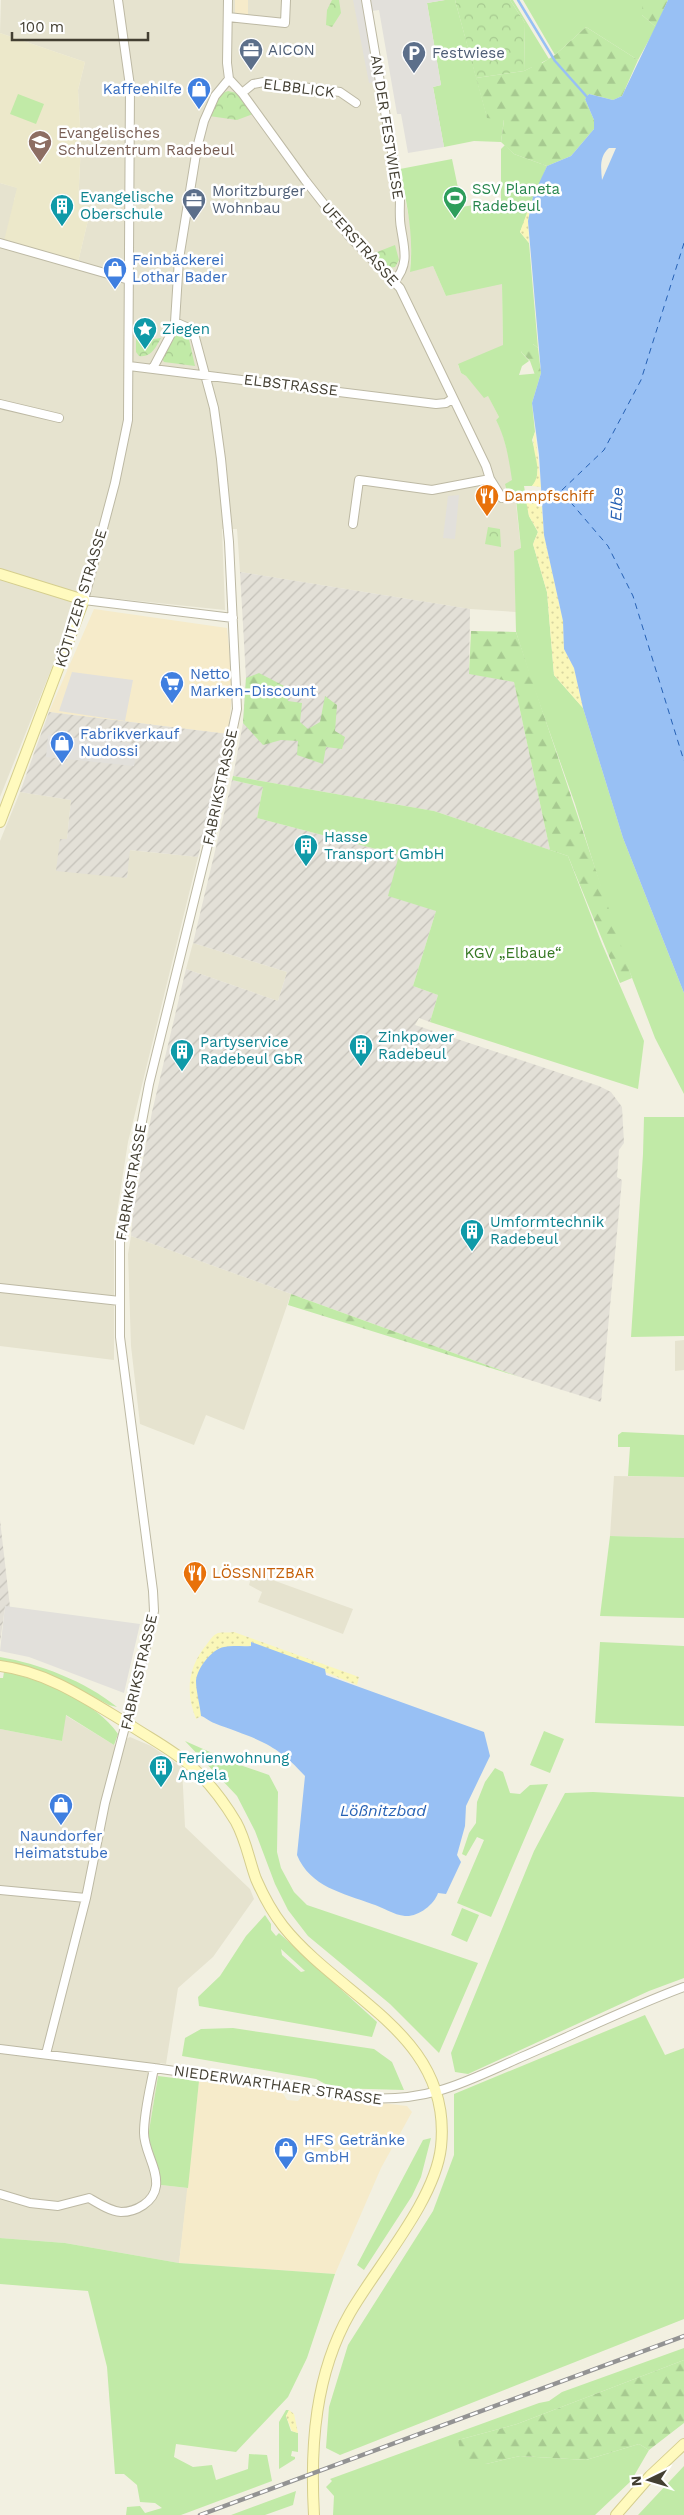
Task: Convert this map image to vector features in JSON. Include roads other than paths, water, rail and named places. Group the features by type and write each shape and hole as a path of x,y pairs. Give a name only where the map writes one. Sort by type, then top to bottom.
{"street":[{"name":"KÖTITZER STRASSE","path":"0,821 84,600 125,439 129,366 130,86 118,0"},
{"path":"153,368 171,334 175,322 179,259 197,148 204,121 215,96 230,79 227,63 228,0"},
{"path":"228,17 284,23 286,0"},
{"name":"AN DER FESTWIESE","path":"366,0 400,199 400,219 405,248 404,264 394,282"},
{"name":"UFERSTRASSE","path":"230,79 349,236 394,282 407,301 452,399 486,466 490,479 502,498"},
{"name":"ELBBLICK","path":"242,93 253,84 264,82 340,92 356,103"},
{"path":"0,243 129,280"},
{"name":"FABRIKSTRASSE","path":"46,2054 86,1898 105,1803 127,1724 154,1610 154,1596 120,1337 120,1239 145,1106 210,836 238,708 229,542 214,408 193,330 175,322"},
{"name":"ELBSTRASSE","path":"129,366 436,404 446,403 452,399"},
{"path":"0,404 59,418"},
{"path":"353,524 359,480 432,490 490,479"},
{"path":"0,574 84,600 233,618"},
{"path":"0,1288 120,1301"},
{"path":"0,1666 23,1670 61,1685 173,1752 208,1782 238,1826 259,1886 266,1901 283,1926 301,1946 401,2033 426,2067 436,2092 442,2127 441,2150 435,2173 422,2201 349,2314 330,2357 320,2392 314,2442 314,2515"},
{"path":"0,1890 86,1898"},
{"name":"NIEDERWARTHAER STRASSE","path":"0,2049 154,2068 365,2098 396,2100 436,2092 477,2078 684,1987"},
{"path":"0,2194 30,2203 58,2206 89,2198 105,2207 122,2212 138,2209 150,2200 156,2187 155,2174 147,2151 144,2134 154,2068"},
{"path":"616,2515 650,2476 684,2444"}],"water":[{"name":"Elbe","path":"668,0 684,0 684,993 623,838 583,708 574,668 564,649 563,621 544,535 539,455 532,403 541,373 528,221 533,196 547,166 571,156 594,129 594,120 585,99 589,94 613,100 622,96","holes":["609,148 616,148 602,180 601,163 604,155"]},
{"name":"Lößnitzbad","path":"251,1642 325,1669 326,1675 484,1732 490,1756 466,1806 465,1826 457,1855 461,1862 446,1894 438,1893 433,1902 425,1909 410,1916 397,1914 339,1892 310,1875 297,1855 305,1776 283,1755 263,1742 201,1716 196,1681 202,1665 210,1655 219,1649 231,1646 251,1646"}],"waterway":[{"path":"518,0 555,61 588,98"}],"railway":[{"path":"200,2515 684,2336"}],"place":[{"name":"AICON","path":"251,71"},
{"name":"Festwiese","path":"414,74"},
{"name":"Kaffeehilfe","path":"199,110"},
{"name":"Evangelisches Schulzentrum Radebeul","path":"40,163"},
{"name":"SSV Planeta Radebeul","path":"455,219"},
{"name":"Moritzburger Wohnbau","path":"194,221"},
{"name":"Evangelische Oberschule","path":"62,227"},
{"name":"Feinbäckerei Lothar Bader","path":"115,290"},
{"name":"Ziegen","path":"145,350"},
{"name":"Dampfschiff","path":"487,517"},
{"name":"Netto Marken-Discount","path":"172,704"},
{"name":"Fabrikverkauf Nudossi","path":"62,764"},
{"name":"Hasse Transport GmbH","path":"306,867"},
{"name":"Zinkpower Radebeul","path":"361,1067"},
{"name":"Partyservice Radebeul GbR","path":"182,1072"},
{"name":"Umformtechnik Radebeul","path":"472,1252"},
{"name":"LÖSSNITZBAR","path":"195,1594"},
{"name":"Ferienwohnung Angela","path":"161,1788"},
{"name":"Naundorfer Heimatstube","path":"61,1826"},
{"name":"HFS Getränke GmbH","path":"286,2170"}],"park label":[{"name":"KGV „Elbaue“","path":"513,953"}]}
